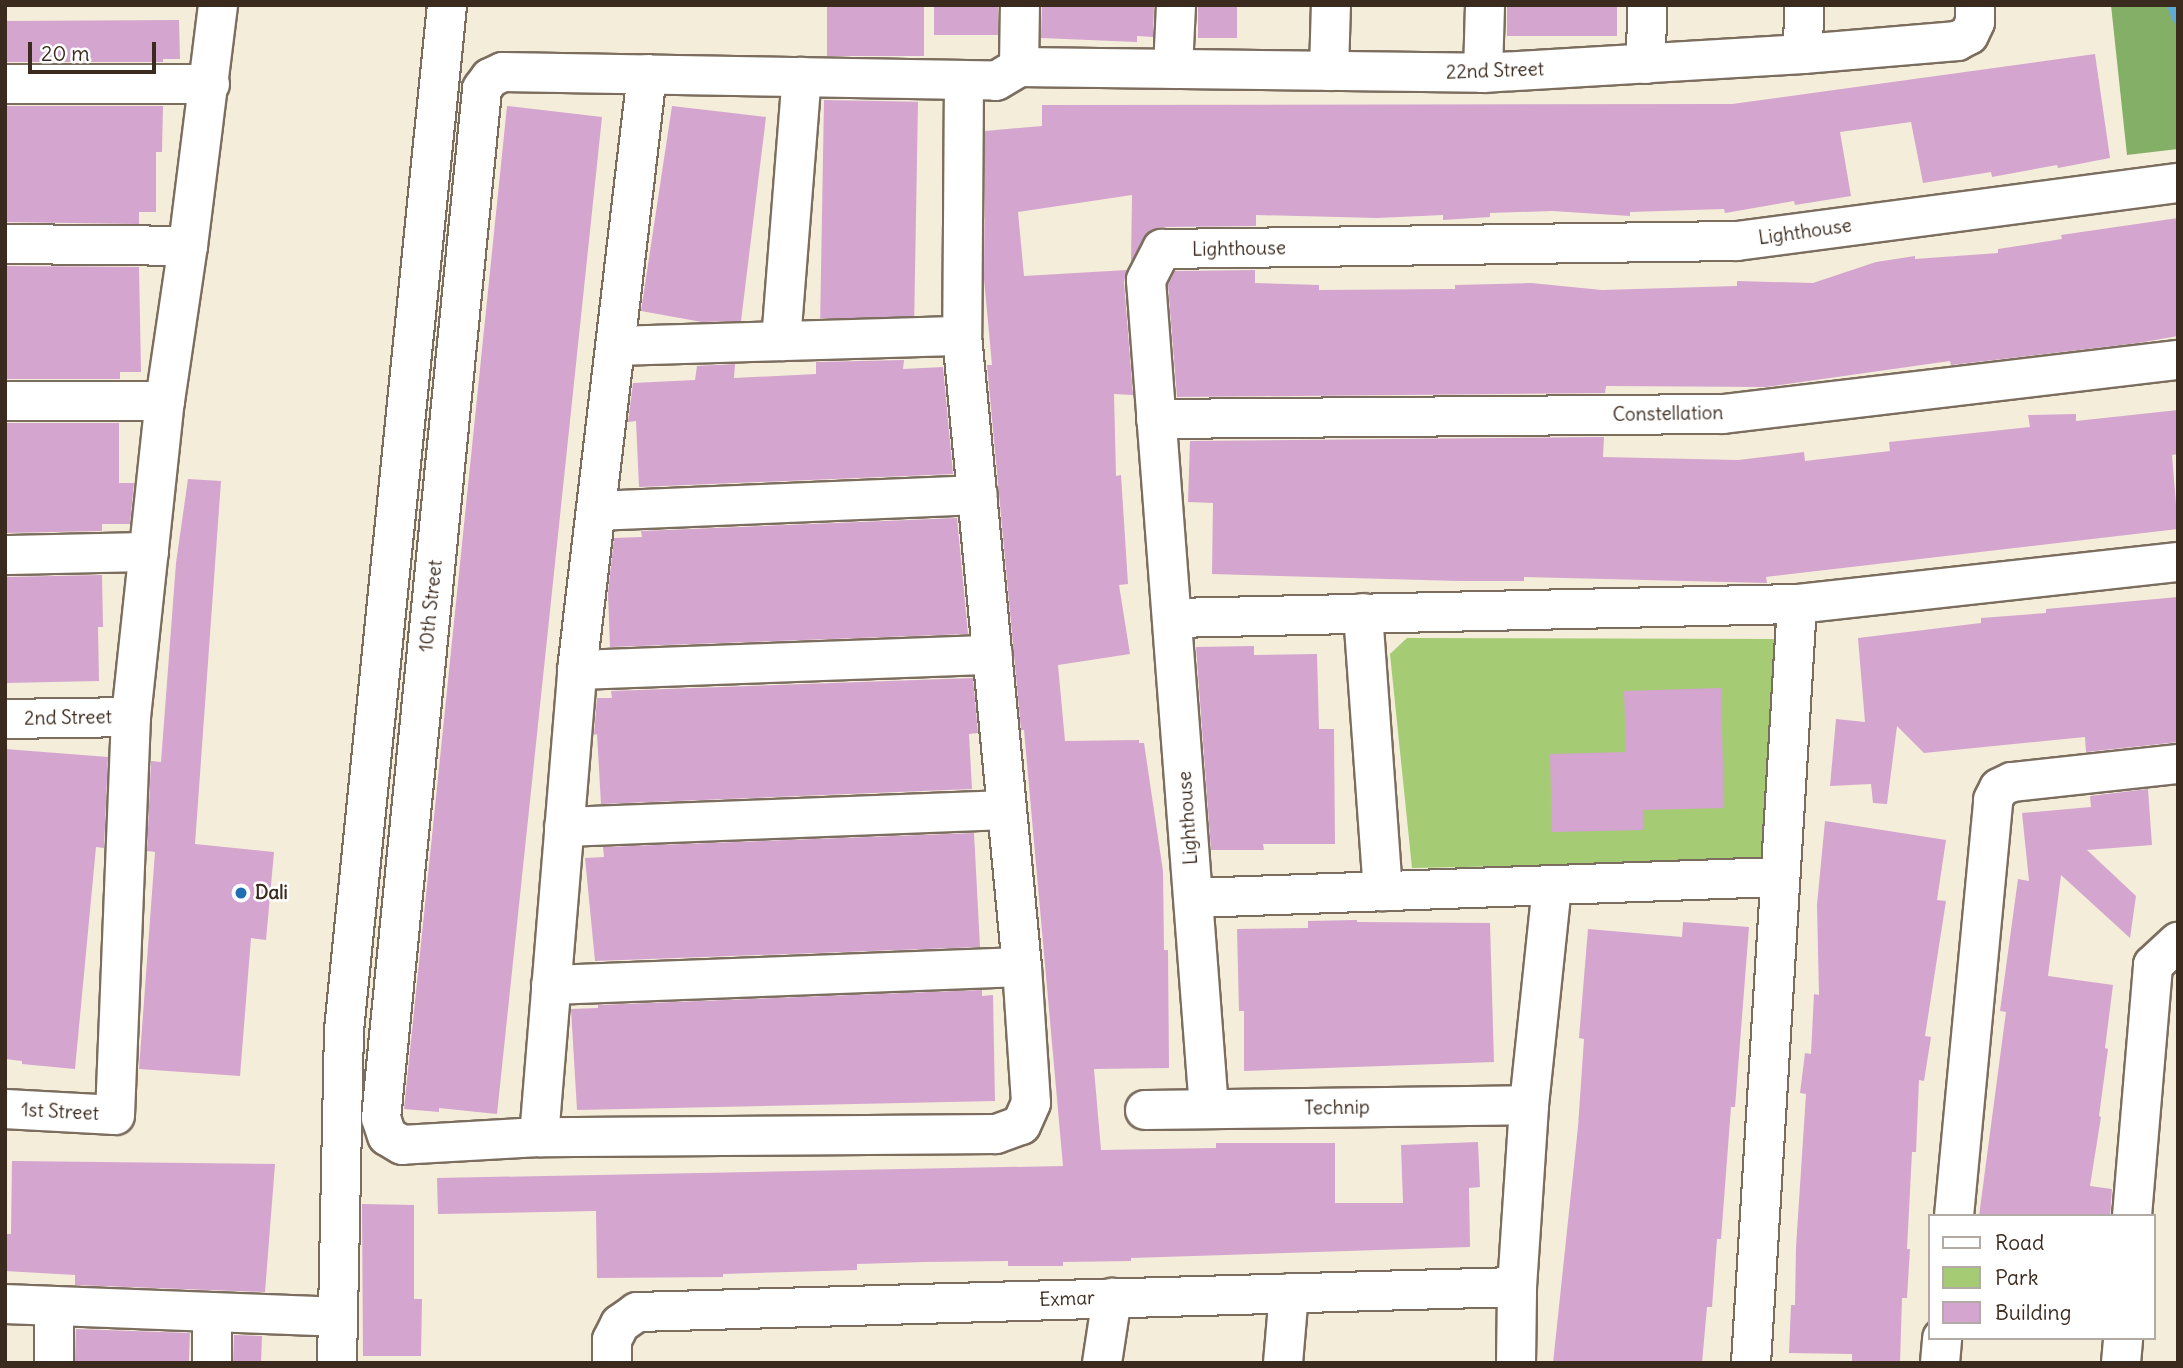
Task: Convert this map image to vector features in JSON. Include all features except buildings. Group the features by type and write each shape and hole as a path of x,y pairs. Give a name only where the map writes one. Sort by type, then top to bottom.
{"street":[{"path":"131,717 165,401 210,84 218,5"},
{"path":"337,1363 344,1030 447,5"},
{"path":"964,80 962,336 1022,967 1031,1104 1021,1125 996,1134 539,1137 577,670 647,74 996,80 1019,67 1020,5"},
{"path":"1173,69 1176,5"},
{"path":"1329,71 1331,5"},
{"path":"1483,74 1485,5"},
{"path":"1646,64 1647,5"},
{"path":"1803,54 1804,5"},
{"name":"22nd Street","path":"1019,67 1483,74 1803,54 1957,41 1972,20"},
{"name":"10th Street","path":"539,1137 402,1145 387,1136 381,1118 482,89 490,78 503,72 647,74"},
{"path":"781,341 802,77"},
{"path":"5,84 210,84"},
{"name":"Lighthouse","path":"1209,1109 1174,618 1146,280 1162,250 1737,242 2178,183"},
{"path":"5,244 187,246"},
{"path":"617,346 962,336"},
{"name":"Constellation","path":"1156,419 1723,414 2178,360"},
{"path":"5,401 165,401"},
{"path":"596,511 978,495"},
{"path":"5,555 149,552"},
{"path":"1174,618 1797,604 2178,562"},
{"path":"1751,1363 1797,604"},
{"path":"1363,613 1383,891"},
{"path":"577,670 993,655"},
{"name":"2nd Street","path":"5,719 131,717"},
{"name":"1st Street","path":"5,1109 115,1115 131,717"},
{"path":"1954,1214 1993,800 1999,788 2012,782 2178,764"},
{"path":"564,827 1007,810"},
{"path":"1194,898 1779,877"},
{"path":"1516,1363 1517,1287 1529,1105 1552,885"},
{"path":"2133,1214 2153,965 2178,942"},
{"path":"551,985 1022,967"},
{"name":"Technip","path":"1145,1110 1529,1105"},
{"name":"Exmar","path":"612,1363 612,1340 620,1324 637,1312 1517,1287"},
{"path":"1283,1363 1289,1293"},
{"path":"1102,1363 1112,1298"},
{"path":"5,1304 337,1317"},
{"path":"54,1306 54,1363"},
{"path":"212,1312 212,1363"},
{"path":"1940,1363 1942,1340"},
{"path":"2120,1363 2123,1340"}],"green space":[{"path":"2111,5 2178,5 2178,149 2127,155"},
{"path":"1407,638 1775,639 1768,861 1412,868 1390,654"}],"waterway":[{"path":"2173,5 2178,18"}],"place":[{"name":"Dali","path":"241,893"}]}
